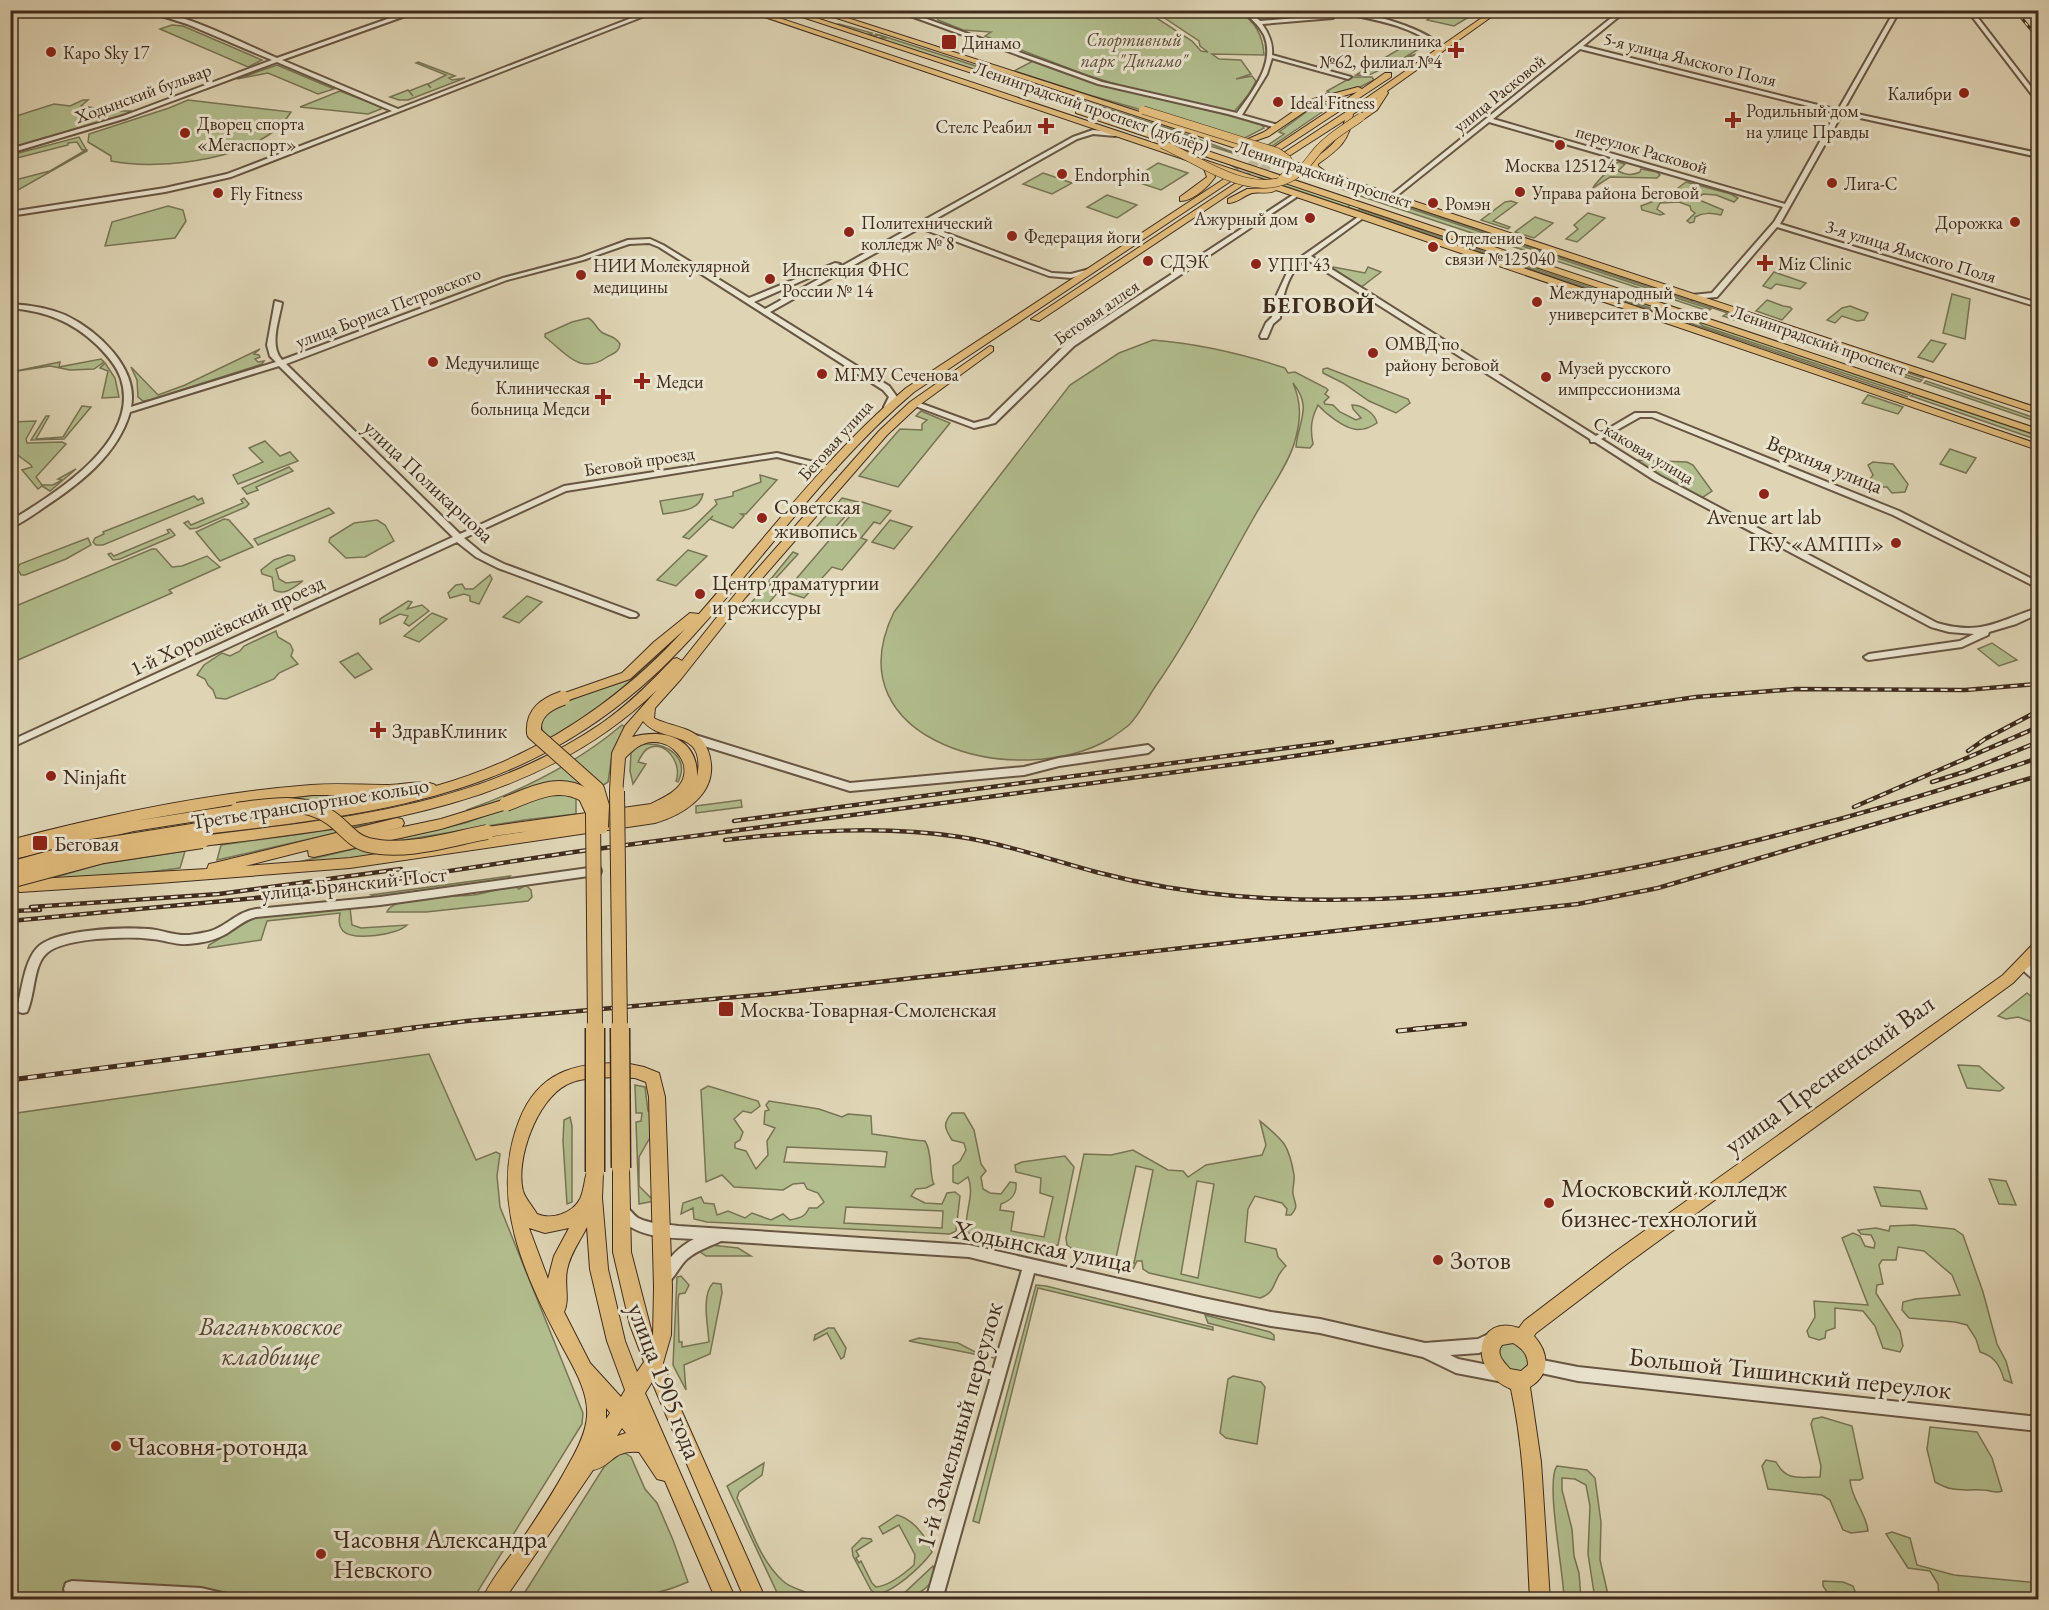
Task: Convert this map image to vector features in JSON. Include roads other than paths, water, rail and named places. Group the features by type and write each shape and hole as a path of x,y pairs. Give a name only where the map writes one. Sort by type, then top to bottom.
{"main road":[{"name":"Ленинградский проспект (дублёр)","path":"747,10 1364,216 2038,447"},
{"name":"Ленинградский проспект","path":"768,10 1187,145 2038,432"},
{"name":"Ленинградский проспект","path":"784,10 1309,181 2038,425"},
{"name":"Ленинградский проспект (дублёр)","path":"795,10 886,33 1079,96 1273,155 1323,174 2038,411"},
{"name":"Ленинградский проспект (дублёр)","path":"815,10 854,25"},
{"path":"1273,155 1328,115 1393,77 1496,11"},
{"path":"1323,174 1314,168 1314,163 1341,141 1346,133 1347,120 1358,108 1441,40 1496,11"},
{"path":"799,20 915,65"},
{"path":"999,85 1086,119 1167,146 1236,179 1254,184 1293,177 1327,142 1374,108 1393,77"},
{"path":"1226,142 1247,143 1313,102 1356,91 1393,77"},
{"path":"1079,96 1143,110 1277,152 1287,159 1291,168 1286,176 1275,182"},
{"path":"1314,136 1329,136 1335,141 1308,160 1293,161 1260,149 1260,143 1316,104 1323,102 1334,105 1328,115"},
{"path":"1028,103 1086,119"},
{"path":"1286,154 1358,108"},
{"path":"1191,131 1309,181"},
{"path":"1187,145 1265,183"},
{"path":"1094,269 1117,243 1209,180 1211,174 1208,168 1192,159"},
{"name":"Беговая улица","path":"627,693 657,665 729,588 831,469 888,407 910,390 1230,179"},
{"name":"Беговая улица","path":"734,605 884,433 914,404 960,369 1242,183"},
{"name":"Беговая улица","path":"1134,254 1191,226 1246,192 1265,189 1298,194"},
{"path":"596,871 602,812 600,796 592,783 538,739 533,730 534,719 541,710 563,698 610,683 630,673 658,645 729,588"},
{"name":"улица 1905 года","path":"734,605 627,733 619,757 617,791 620,1205 622,1252 627,1279 653,1364 756,1599"},
{"name":"Третье транспортное кольцо","path":"10,869 103,844 350,822 423,808 492,787 553,760 584,742 623,714 734,605"},
{"name":"Третье транспортное кольцо","path":"15,883 103,856 203,835 426,796 491,774 556,743 627,693"},
{"path":"15,883 159,878 350,864 648,820 668,814 691,798 702,783 703,754 691,738 651,723 646,716 649,706"},
{"path":"10,855 134,826 285,805 308,807 329,816 353,839 378,846 402,846 539,823 650,810 665,804 680,793 688,782 692,770 689,756 668,740 644,738 629,746 619,757"},
{"path":"159,878 201,871 441,811 500,789 553,760"},
{"path":"10,845 91,824 147,813 312,790 381,791 422,788 491,774"},
{"path":"185,876 266,863 441,824 548,788 566,787 582,792 588,799 593,812 596,871"},
{"name":"улица 1905 года","path":"596,871 595,1172 596,1236 601,1280 616,1341 635,1391 726,1599"},
{"name":"улица Пресненский Вал","path":"1523,1338 1530,1327 1577,1290 2008,978 2038,948"},
{"path":"492,1599 622,1412 653,1364 662,1335 663,1287 656,1086 653,1078 638,1071 604,1071 572,1075 545,1091 527,1118 519,1141 515,1166 515,1187 519,1226 559,1320 583,1366 597,1405 597,1425 553,1511"},
{"path":"559,1320 556,1274 565,1248 581,1224 595,1172"},
{"path":"515,1187 527,1215 537,1224 564,1222 579,1213 585,1206"},
{"path":"1511,1378 1533,1375 1537,1366 1534,1350 1523,1338 1512,1334 1497,1337 1490,1346 1489,1352 1493,1365 1511,1378 1528,1432 1540,1599"},
{"path":"583,1366 622,1412 684,1502"},
{"path":"553,1511 606,1451 629,1442 644,1444"}],"street":[{"path":"145,10 189,23 400,108"},
{"path":"166,10 211,25 400,108"},
{"name":"Ходынский бульвар","path":"10,151 96,127 420,10"},
{"path":"414,103 648,10"},
{"path":"10,212 165,190 215,180 260,165 400,108 658,10"},
{"path":"830,15 844,15 862,10"},
{"path":"896,10 1100,83 1239,115 1276,126"},
{"path":"1239,115 1266,74 1270,56 1267,36 1259,23 1244,10"},
{"path":"1259,23 1333,16 1336,10 1360,12 1425,37 1441,40"},
{"name":"улица Расковой","path":"1392,197 1625,10"},
{"path":"1695,297 1714,295 1776,225 1898,10"},
{"path":"1968,10 2038,99"},
{"path":"2032,10 2038,18"},
{"path":"854,25 852,20 855,16 872,11"},
{"name":"5-я улица Ямского Поля","path":"1579,47 1839,112 2038,155"},
{"path":"1270,56 1348,77"},
{"path":"1071,118 1083,126 1082,131 1075,138"},
{"name":"переулок Расковой","path":"1490,120 1786,206"},
{"path":"765,312 1075,138 1093,132 1122,135"},
{"name":"Беговая аллея","path":"914,404 974,426 992,421 1071,344 1298,194"},
{"path":"1264,336 1270,323 1276,318 1278,301 1292,267 1364,216"},
{"path":"919,225 1051,275 1071,276 1094,269"},
{"name":"3-я улица Ямского Поля","path":"1776,225 2038,305"},
{"name":"улица Бориса Петровского","path":"126,411 281,363 505,279 573,261 628,242 650,241 661,246 749,301"},
{"path":"749,301 884,244"},
{"name":"Скаковая улица","path":"1306,256 1594,440 1706,505 1934,625 1957,630 1985,632"},
{"path":"1051,275 1059,282 1060,291"},
{"path":"1714,295 1715,300 1722,306"},
{"path":"749,301 886,388 895,391 910,390"},
{"name":"улица Поликарпова","path":"278,303 271,351 328,411 479,555 501,566 633,615"},
{"path":"10,306 39,309 62,315 87,330 121,369 128,388 126,411 112,441 93,464 58,494 10,525"},
{"path":"886,388 893,398 888,407"},
{"name":"Верхняя улица","path":"1594,440 1638,415 1653,415 1896,513 2038,585"},
{"name":"Беговой проезд","path":"459,537 564,489 777,455 831,469"},
{"name":"1-й Хорошёвский проезд","path":"10,745 459,537"},
{"path":"1869,657 1962,644 1985,632 2038,611"},
{"path":"691,738 850,788 1024,771 1059,762 1148,749"},
{"path":"668,740 703,754"},
{"path":"692,770 697,758 703,754 716,750 733,751"},
{"name":"улица Брянский Пост","path":"23,1008 37,957 43,948 56,940 69,937 149,933 176,940 190,939 215,934 241,918 256,913 380,901 596,871"},
{"path":"2024,963 2038,976"},
{"name":"Ходынская улица","path":"620,1205 631,1222 661,1229 720,1236 963,1250 1203,1305 1320,1326 1425,1350 1456,1366 1511,1378"},
{"path":"663,1287 669,1268 678,1257 700,1243 720,1236"},
{"name":"1-й Земельный переулок","path":"934,1599 1030,1264"},
{"name":"Ходынская улица","path":"1425,1350 1479,1346 1497,1337"},
{"name":"Большой Тишинский переулок","path":"1537,1366 1587,1375 2038,1424"},
{"path":"72,1589 221,1599"}],"tunnel":[{"path":"1230,179 1274,150"},
{"path":"1242,183 1286,154"}],"railway":[{"path":"2015,10 2038,38"},
{"path":"10,921 298,894 574,852 1274,759 1696,697 1796,689 1965,690 2038,684"},
{"path":"1968,751 1985,739 2038,711"},
{"path":"1854,807 2038,727"},
{"path":"734,821 1332,742"},
{"path":"1932,782 1967,771 2038,742"},
{"path":"725,840 784,834 872,830 931,833 994,844 1113,876 1200,892 1303,900 1439,895 1574,879 1708,852 1874,810 2038,758"},
{"path":"402,1029 467,1021 770,994 1578,904 1658,888 2038,776"},
{"path":"31,907 219,894 401,869"},
{"path":"10,911 40,910"},
{"path":"1413,1029 1465,1024"},
{"path":"10,1080 414,1028"},
{"path":"1398,1031 1428,1028"}],"place":[{"name":"Динамо","path":"949,42"},
{"name":"Поликлиника №62, филиал №4","path":"1456,50"},
{"name":"Каро Sky 17","path":"51,52"},
{"name":"Калибри","path":"1964,93"},
{"name":"Ideal Fitness","path":"1278,102"},
{"name":"Родильный дом на улице Правды","path":"1733,120"},
{"name":"Стелс Реабил","path":"1046,126"},
{"name":"Дворец спорта «Мегаспорт»","path":"185,133"},
{"name":"Москва 125124","path":"1560,145"},
{"name":"Endorphin","path":"1062,174"},
{"name":"Лига-С","path":"1832,183"},
{"name":"Управа района Беговой","path":"1520,192"},
{"name":"Fly Fitness","path":"218,193"},
{"name":"Ромэн","path":"1433,203"},
{"name":"Ажурный дом","path":"1310,218"},
{"name":"Дорожка","path":"2015,222"},
{"name":"Политехнический колледж № 8","path":"849,232"},
{"name":"Федерация йоги","path":"1012,236"},
{"name":"Отделение связи №125040","path":"1433,247"},
{"name":"СДЭК","path":"1148,261"},
{"name":"Miz Clinic","path":"1765,263"},
{"name":"УПП 43","path":"1256,264"},
{"name":"НИИ Молекулярной медицины","path":"581,275"},
{"name":"Инспекция ФНС России № 14","path":"770,279"},
{"name":"Международный университет в Москве","path":"1537,302"},
{"name":"ОМВД по району Беговой","path":"1373,353"},
{"name":"Медучилище","path":"433,362"},
{"name":"МГМУ Сеченова","path":"822,374"},
{"name":"Музей русского импрессионизма","path":"1546,377"},
{"name":"Медси","path":"642,381"},
{"name":"Клиническая больница Медси","path":"603,397"},
{"name":"Avenue art lab","path":"1764,494"},
{"name":"Советская живопись","path":"762,518"},
{"name":"ГКУ «АМПП»","path":"1896,543"},
{"name":"Центр драматургии и режиссуры","path":"700,594"},
{"name":"ЗдравКлиник","path":"378,730"},
{"name":"Ninjafit","path":"51,776"},
{"name":"Беговая","path":"40,843"},
{"name":"Москва-Товарная-Смоленская","path":"726,1009"},
{"name":"Московский колледж бизнес-технологий","path":"1549,1203"},
{"name":"Зотов","path":"1438,1260"},
{"name":"Часовня-ротонда","path":"116,1446"},
{"name":"Часовня Александра Невского","path":"321,1554"}],"district":[{"name":"БЕГОВОЙ","path":"1319,305"}],"park label":[{"name":"Спортивный парк \"Динамо\"","path":"1134,49"},
{"name":"Ваганьковское кладбище","path":"270,1341"}]}
